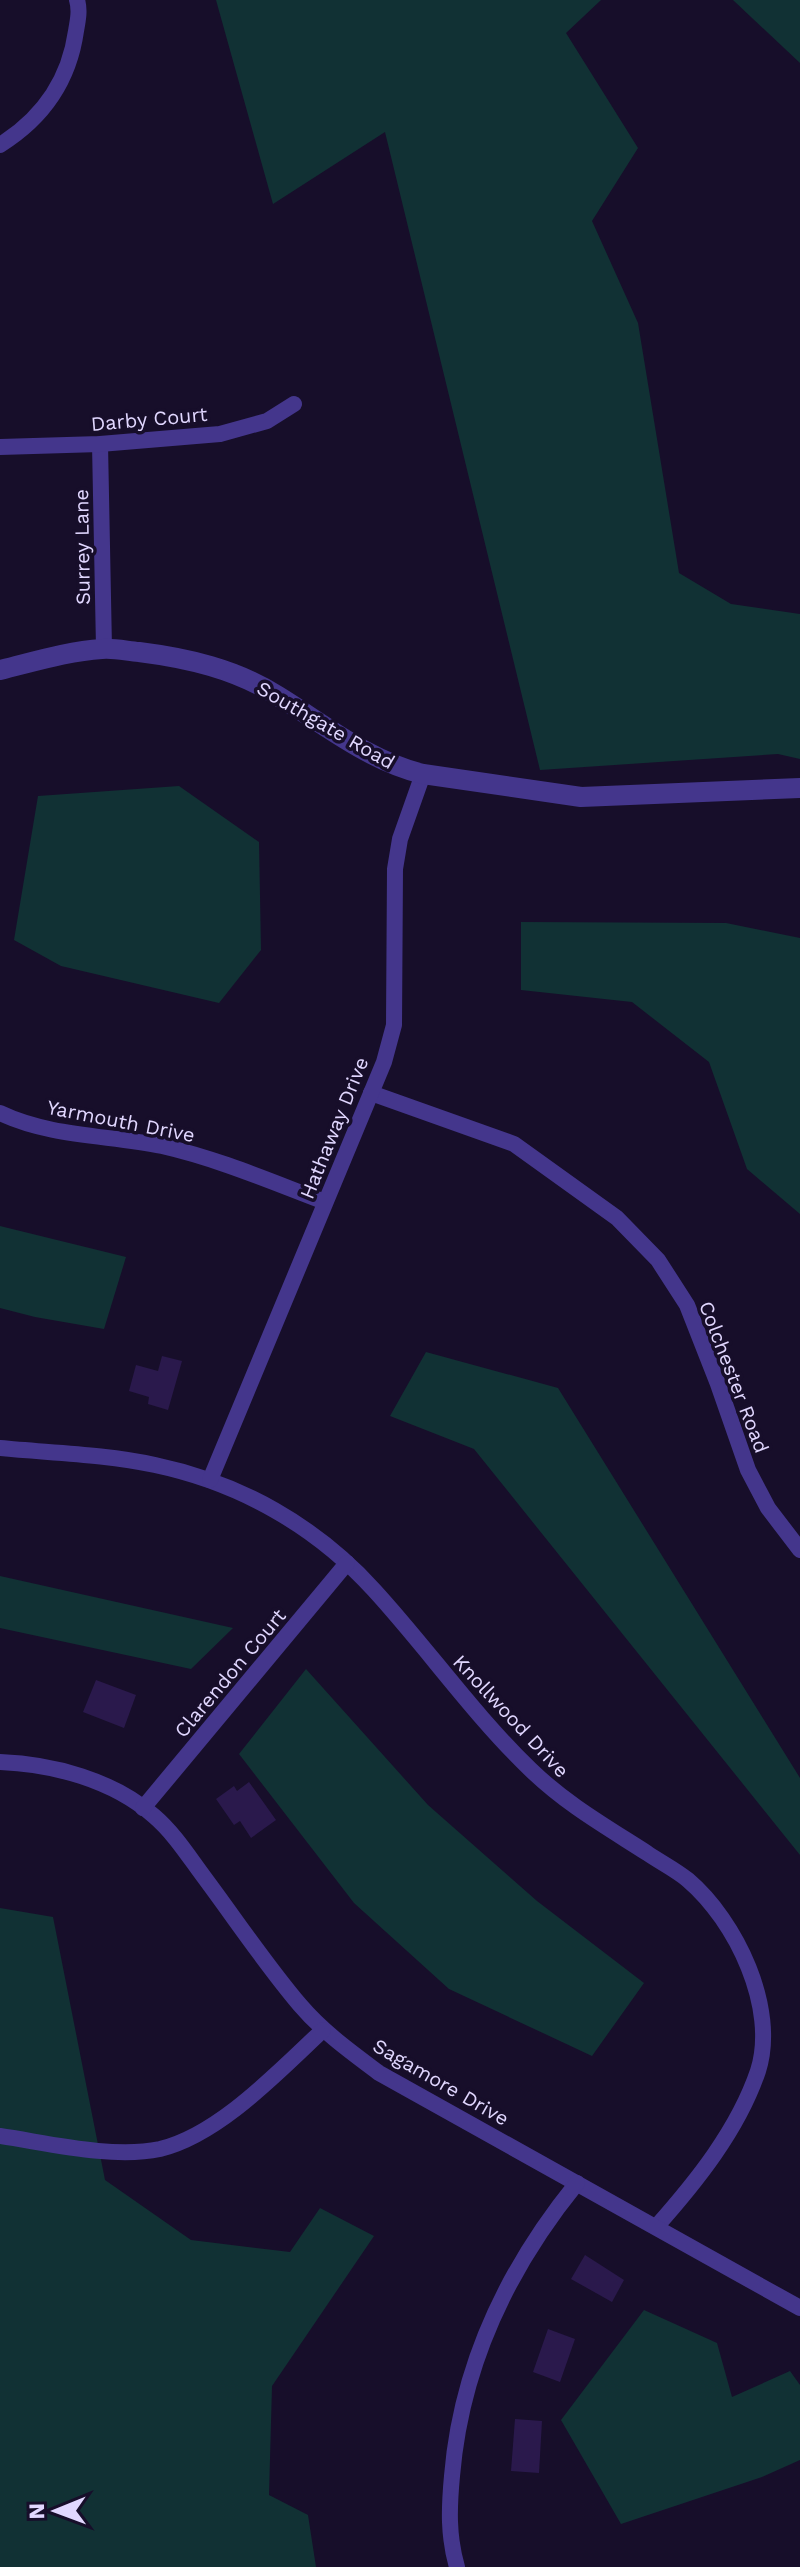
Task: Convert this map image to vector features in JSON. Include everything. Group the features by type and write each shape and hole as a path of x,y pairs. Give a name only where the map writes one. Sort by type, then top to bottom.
{"street":[{"path":"0,145 30,123 59,87 74,49 79,7 77,0"},
{"name":"Darby Court","path":"0,447 100,444 220,434 267,421 294,404"},
{"name":"Surrey Lane","path":"100,444 104,648"},
{"name":"Southgate Road","path":"0,670 58,655 104,648 175,656 226,670 275,694 345,741 406,770 423,774 581,797 800,788"},
{"name":"Hathaway Drive","path":"210,1480 384,1062 394,1025 395,869 400,839 423,774"},
{"name":"Colchester Road","path":"371,1093 514,1144 617,1218 658,1260 687,1305 748,1470 768,1508 800,1550"},
{"name":"Yarmouth Drive","path":"0,1113 39,1127 112,1137 207,1158 325,1202"},
{"name":"Knollwood Drive","path":"0,1448 153,1465 210,1480 270,1507 306,1529 374,1590 479,1716 558,1796 686,1878 716,1908 739,1944 754,1984 761,2037 758,2069 740,2111 716,2153 688,2192 656,2227"},
{"name":"Clarendon Court","path":"143,1808 347,1563"},
{"name":"Sagamore Drive","path":"0,1762 69,1772 118,1793 154,1816 180,1844 300,2005 323,2030 379,2073 800,2308"},
{"path":"0,2136 118,2152 161,2149 211,2127 256,2093 323,2030"},
{"path":"457,2567 449,2523 454,2454 464,2401 479,2350 525,2254 577,2183"}],"green space":[{"path":"216,0 601,0 566,33 638,148 592,221 638,323 679,573 731,604 800,614 800,759 778,754 540,770 385,132 273,204"},
{"path":"733,0 800,0 800,63"},
{"path":"179,786 259,842 261,950 219,1003 61,966 14,940 38,796"},
{"path":"521,922 726,923 800,938 800,1214 747,1169 709,1062 632,1002 521,990"},
{"path":"0,1226 126,1257 104,1329 0,1308"},
{"path":"426,1352 558,1388 800,1778 800,1855 474,1449 390,1416"},
{"path":"0,1576 233,1628 191,1669 0,1628"},
{"path":"306,1669 428,1805 537,1901 644,1983 592,2056 449,1989 354,1903 239,1754"},
{"path":"0,1908 53,1917 105,2180 191,2240 290,2252 320,2208 374,2236 272,2386 269,2495 308,2515 316,2567 0,2567"},
{"path":"644,2310 717,2343 732,2397 790,2371 800,2385 800,2460 762,2477 621,2524 561,2420"}],"building":[{"path":"162,1356 182,1361 168,1410 148,1404 149,1397 129,1391 136,1365 158,1371"},
{"path":"96,1680 136,1695 124,1728 83,1712"},
{"path":"249,1782 276,1820 251,1838 240,1821 234,1825 216,1799 234,1786 237,1791"},
{"path":"585,2255 624,2280 612,2302 571,2279"},
{"path":"548,2329 575,2339 560,2382 533,2372"},
{"path":"515,2419 542,2421 539,2473 511,2471"}]}
